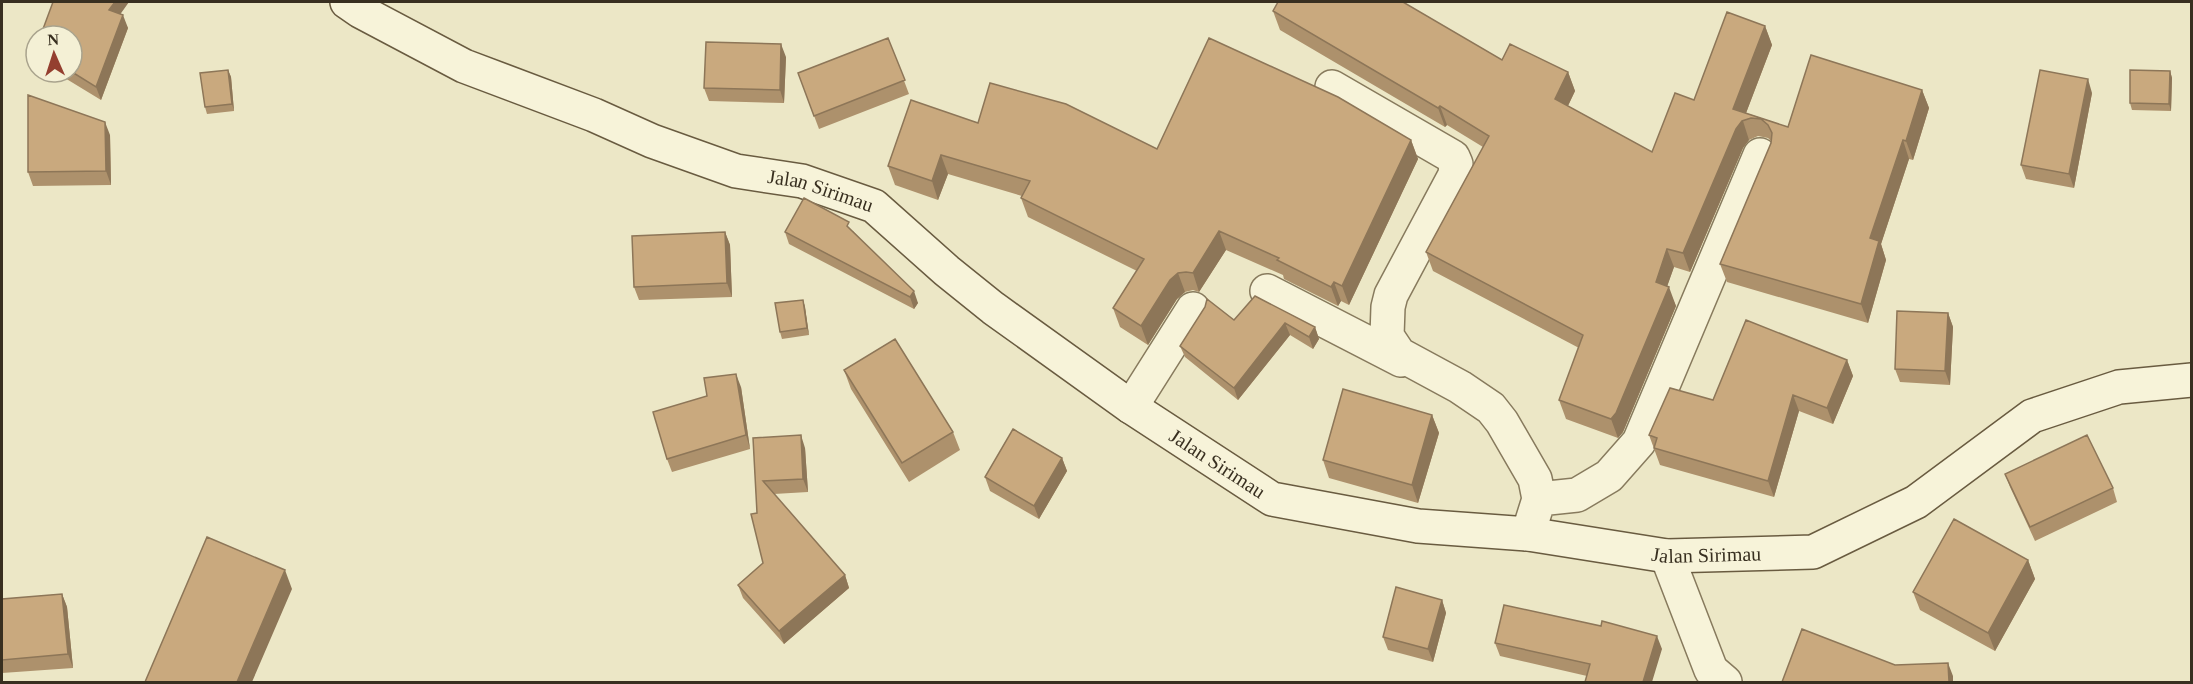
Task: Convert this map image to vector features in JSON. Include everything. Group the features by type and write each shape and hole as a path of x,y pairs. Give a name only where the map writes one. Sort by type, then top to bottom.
{"main road":[{"name":"Jalan Sirimau","path":"347,2 464,66 594,115 652,141 736,171 802,181 874,206 947,271 993,308 1131,407 1272,499 1418,526 1528,534 1667,556 1813,552 1916,502 2032,416 2119,387 2192,380"},
{"path":"1267,291 1401,360 1387,336 1391,294 1455,175 1456,164 1453,157 1332,87"},
{"path":"1539,499 1577,495 1609,476 1639,442 1760,155"},
{"path":"1131,407 1193,309"},
{"path":"1399,354 1460,387 1491,408 1502,422 1535,479 1539,499 1528,534"},
{"path":"1667,556 1711,670 1725,682"}],"building":[{"path":"53,2 115,2 109,10 123,15 96,87 84,80 84,24 45,24"},
{"path":"1278,2 1403,2 1502,60 1510,44 1568,72 1555,99 1652,152 1675,93 1694,100 1727,12 1765,26 1733,109 1788,127 1811,55 1922,90 1906,141 1903,140 1870,238 1879,241 1861,304 1720,264 1771,143 1772,133 1768,125 1761,119 1751,118 1742,121 1736,129 1683,253 1667,249 1656,282 1669,287 1616,413 1611,419 1559,400 1583,335 1426,252 1489,136 1273,11"},
{"path":"888,38 905,80 814,116 798,73"},
{"path":"1209,38 1338,97 1411,140 1342,286 1334,282 1331,287 1277,260 1279,258 1219,231 1193,273 1178,273 1170,280 1141,326 1113,308 1144,259 1021,198 1030,181 941,155 932,181 888,166 911,100 978,123 990,83 1066,104 1157,149"},
{"path":"706,42 781,44 780,90 704,88"},
{"path":"228,70 232,104 205,107 200,73"},
{"path":"2040,70 2088,79 2069,174 2021,165"},
{"path":"2130,70 2170,71 2169,104 2130,103"},
{"path":"28,95 105,122 106,171 28,172"},
{"path":"804,198 849,222 847,226 914,291 910,297 785,232"},
{"path":"725,232 727,283 634,287 632,236"},
{"path":"1255,296 1315,327 1309,337 1285,323 1234,388 1180,346 1205,307 1207,299 1234,320"},
{"path":"803,300 807,328 780,332 775,303"},
{"path":"1897,311 1948,313 1945,371 1895,369"},
{"path":"1746,320 1847,360 1827,408 1793,395 1768,481 1654,448 1657,438 1649,435 1670,388 1713,400"},
{"path":"895,339 953,432 902,463 844,370"},
{"path":"736,374 746,435 667,459 653,412 707,396 704,378"},
{"path":"1343,389 1432,415 1412,485 1323,460"},
{"path":"1013,429 1062,458 1034,506 985,477"},
{"path":"801,435 803,479 763,481 845,575 779,631 738,585 763,563 751,514 757,513 753,438"},
{"path":"2087,435 2113,488 2030,527 2005,474"},
{"path":"1954,519 2028,560 1988,633 1913,592"},
{"path":"207,537 285,570 237,682 145,682"},
{"path":"1396,587 1442,600 1428,649 1383,637"},
{"path":"62,594 68,654 2,660 2,599"},
{"path":"1504,605 1601,626 1602,621 1657,636 1643,682 1585,682 1590,664 1495,643"},
{"path":"1802,629 1895,665 1948,663 1949,682 1782,682"}]}
